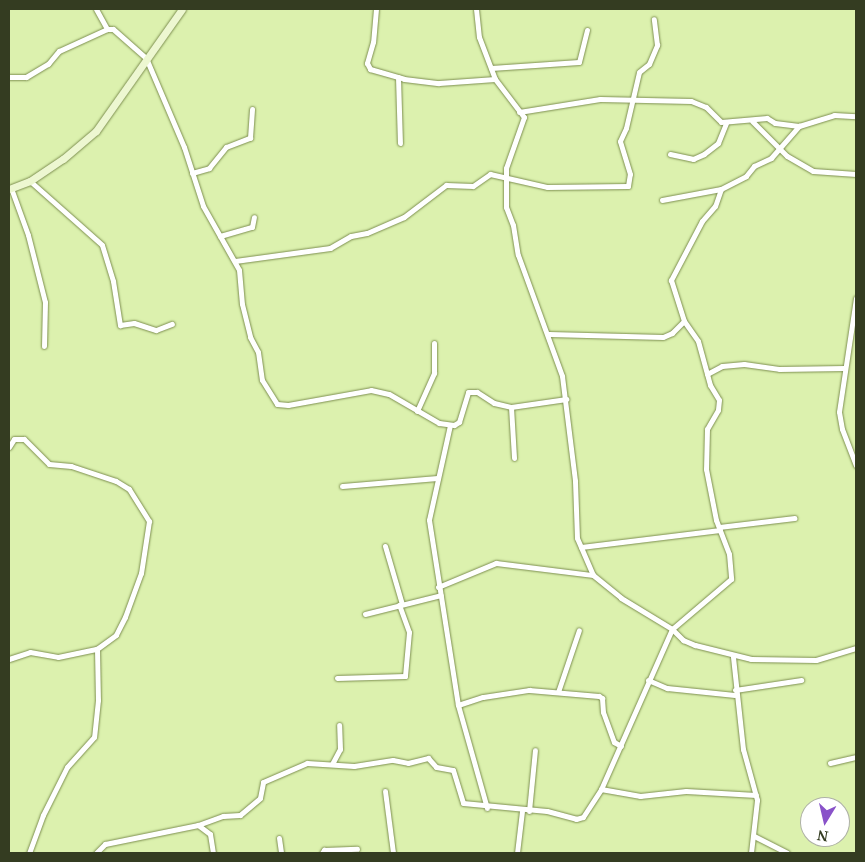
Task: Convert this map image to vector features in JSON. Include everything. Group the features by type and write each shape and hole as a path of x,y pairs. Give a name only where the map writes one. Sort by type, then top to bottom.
{"street":[{"path":"96,9 107,29"},
{"path":"44,346 45,302 28,235 10,188 30,181 96,132 182,9"},
{"path":"376,9 373,42 367,63 370,69 398,77 439,83 495,79"},
{"path":"476,9 479,37 495,79 524,117 511,146 506,207 513,225 518,255 549,334 566,399 575,481 577,538 593,575 621,598 672,629 683,640 732,657 794,662 816,660 856,648"},
{"path":"235,261 330,248 351,236 367,233 404,218 446,185 472,186 490,174 547,187 628,186 630,174 620,141 626,128 630,100 638,72 649,64 657,45 654,19"},
{"path":"9,77 26,77 48,64 59,51 107,29 113,29 146,58 192,173 203,206 235,261 242,279 242,304 250,337 258,352 262,380 274,401 288,405 371,390 389,394 417,411 450,425 459,422 468,392 477,392 494,403 511,407 566,399"},
{"path":"491,68 579,62 586,30"},
{"path":"398,77 400,143"},
{"path":"520,112 600,99 692,101 706,107 721,122 726,123 767,118 775,123 799,126 824,117 856,116"},
{"path":"192,173 209,168 226,147 250,138 252,109"},
{"path":"752,121 780,148 813,171 856,174"},
{"path":"670,154 693,159 704,154 718,143 726,123"},
{"path":"662,200 721,189 746,176 780,148 799,126"},
{"path":"30,181 102,244 113,281 120,324 134,323 156,330 172,324"},
{"path":"96,853 105,844 198,826 223,816 240,815 260,798 263,782 277,774 307,763 354,766 393,760 408,763 428,758 436,766 453,770 463,804 487,808 552,812 576,819 583,817 601,789 672,629 731,579 730,554 720,529 706,469 705,441 707,429 720,405 707,374 698,341 684,321 671,277 684,259 702,221 715,206 721,189"},
{"path":"220,236 252,227 254,217"},
{"path":"856,298 839,412 843,434 856,465"},
{"path":"549,334 663,336 672,333 684,321"},
{"path":"417,411 434,373 434,343"},
{"path":"707,374 722,366 744,364 779,369 846,368"},
{"path":"511,407 514,458"},
{"path":"450,425 429,520 458,705 487,808"},
{"path":"9,447 14,439 24,439 49,464 72,466 116,481 129,489 149,521 141,573 125,617 116,635 97,649 58,657 30,652 9,658"},
{"path":"342,486 438,478"},
{"path":"581,546 794,518"},
{"path":"336,678 405,676 409,632 385,546"},
{"path":"438,587 496,563 593,575"},
{"path":"365,614 441,595"},
{"path":"558,692 579,630"},
{"path":"29,853 43,816 66,767 94,737 98,700 97,649"},
{"path":"732,657 743,749 756,796 754,836 751,853"},
{"path":"648,680 673,689 735,692 802,680"},
{"path":"458,705 483,697 522,690 601,696 614,742 621,746"},
{"path":"332,764 340,749 339,725"},
{"path":"529,811 535,750"},
{"path":"830,763 856,757"},
{"path":"601,789 640,796 686,791 756,796"},
{"path":"384,791 393,853"},
{"path":"517,853 522,810"},
{"path":"198,826 210,834 212,853"},
{"path":"754,836 787,853"},
{"path":"279,838 281,853"},
{"path":"322,853 324,850 357,849"}]}
